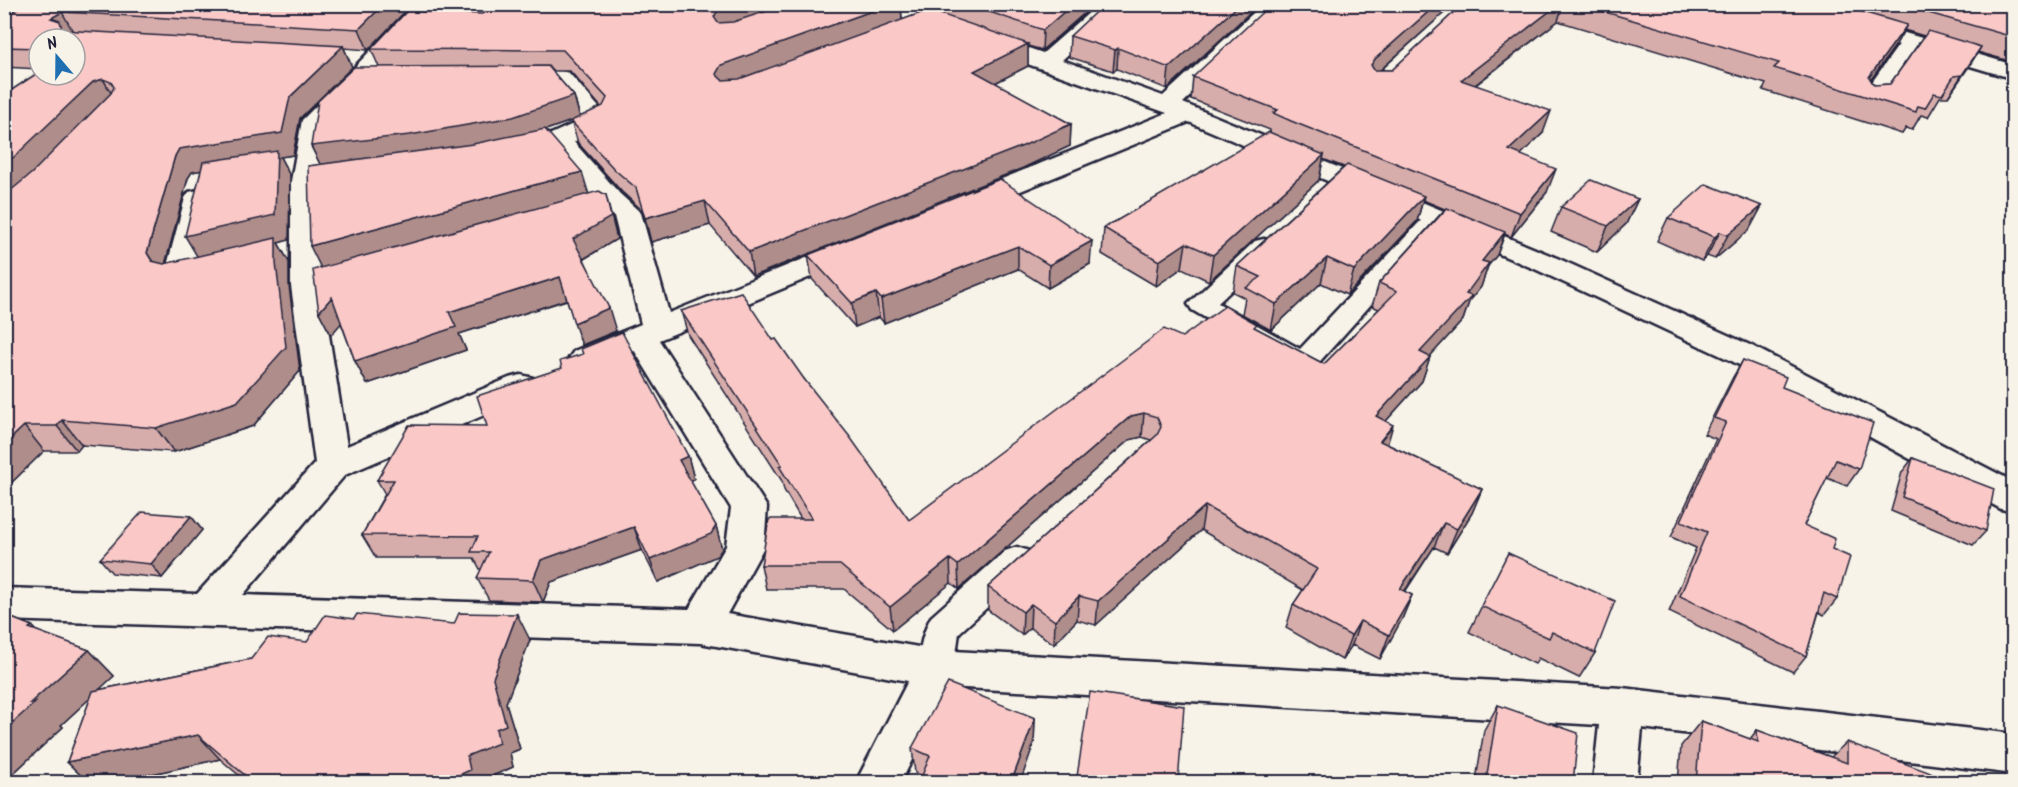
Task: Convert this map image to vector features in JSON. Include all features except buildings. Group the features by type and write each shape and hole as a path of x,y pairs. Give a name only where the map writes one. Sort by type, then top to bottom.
{"street":[{"path":"875,4 930,21 1177,110 1330,185 1436,218 1547,264 1741,353 2013,499"},
{"path":"1045,63 1112,4"},
{"path":"945,212 1177,110 1276,4"},
{"path":"1782,4 2013,72"},
{"path":"333,466 317,283 293,250 298,170 314,120 360,65 422,18"},
{"path":"897,33 930,21"},
{"path":"360,65 401,79"},
{"path":"492,78 561,78 599,121 559,140 492,155"},
{"path":"559,140 599,203 627,213 649,332 749,507 745,547 700,626"},
{"path":"298,170 375,171"},
{"path":"214,177 202,179 179,277 236,263"},
{"path":"206,611 333,466 557,370 879,238"},
{"path":"4,604 700,626 936,669 1622,707 2013,754"},
{"path":"879,783 936,669"},
{"path":"1616,783 1622,707"}],"lane":[{"path":"1869,100 1910,43"},
{"path":"1278,232 1201,304 1303,363 1436,218"},
{"path":"936,669 943,627 1038,542"}]}
